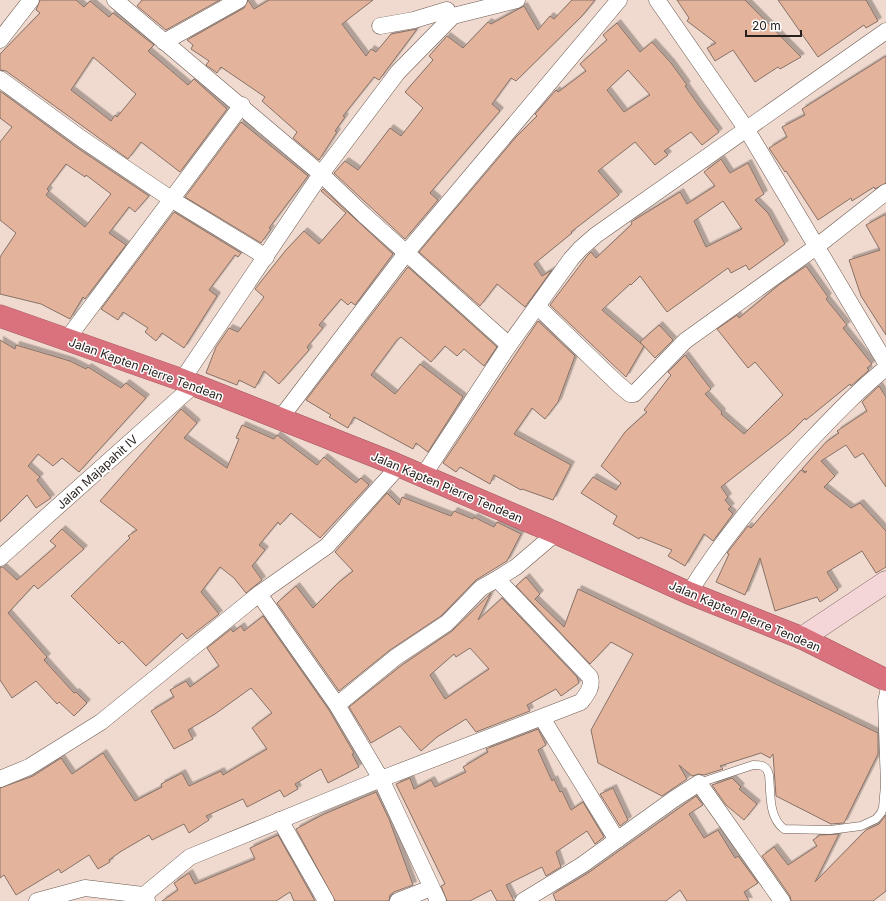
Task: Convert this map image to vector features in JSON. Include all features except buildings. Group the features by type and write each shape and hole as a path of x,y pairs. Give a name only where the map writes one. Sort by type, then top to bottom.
{"highway":[{"name":"Jalan Kapten Pierre Tendean","path":"0,316 188,383 278,420 399,466 556,533 689,593 802,638 886,680"}],"main road":[{"path":"802,638 886,582"}],"street":[{"path":"0,40 32,0"},
{"path":"115,0 242,105 321,174 364,215 509,345"},
{"path":"164,42 239,0"},
{"path":"380,26 414,20 445,9 517,0"},
{"path":"278,420 407,252 619,0"},
{"path":"657,0 747,130 886,364"},
{"name":"Jalan Majapahit IV","path":"0,558 188,383 266,257 321,174 445,9"},
{"path":"423,476 509,345 571,259 588,241 886,31"},
{"path":"0,79 82,139 171,199 266,257"},
{"path":"67,339 242,105"},
{"path":"537,306 618,384 630,394 634,394 685,341 816,247 886,192"},
{"path":"689,593 713,554 758,496 862,387 886,368"},
{"path":"0,779 29,767 101,722 259,594 327,546 399,466"},
{"path":"337,705 396,657 447,623 481,588 522,562 556,533"},
{"path":"37,901 85,888 143,899 190,857 382,779 581,702 588,692 591,683 590,677 497,579"},
{"path":"259,594 337,705 382,779 434,894 398,901"},
{"path":"542,718 617,840"},
{"path":"523,901 582,865 693,786 699,784 782,901"},
{"path":"280,820 326,901"}],"lane":[{"path":"699,784 753,765 762,765 768,770 773,814 779,825 784,829 830,830 861,826 876,819 883,808 885,785 882,701 886,683"}]}
